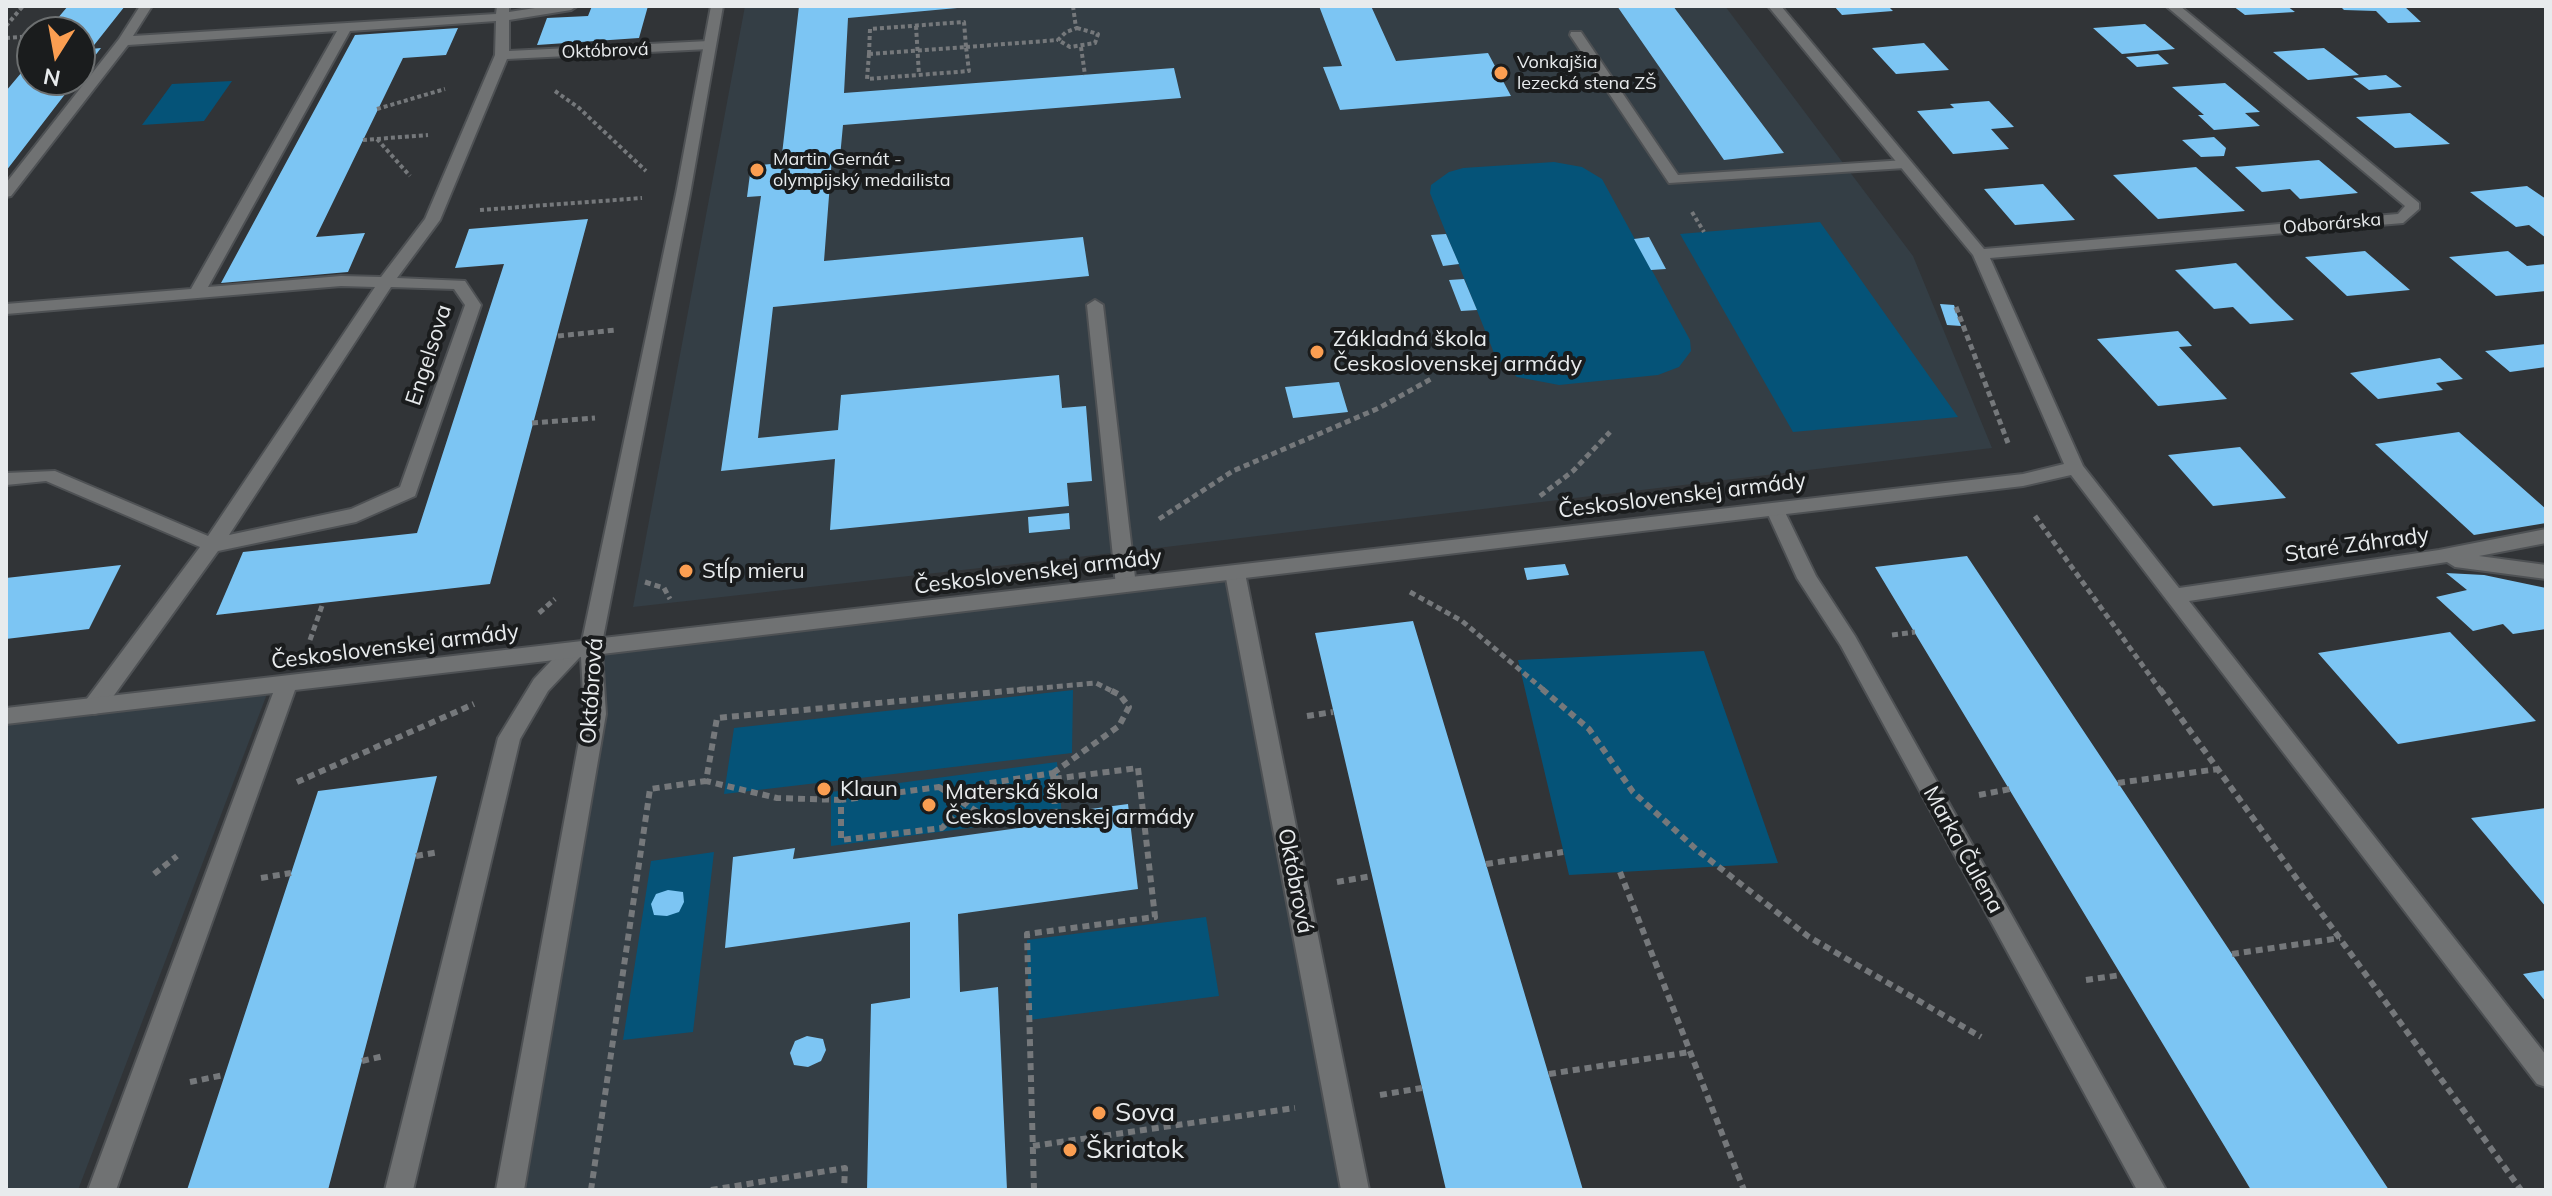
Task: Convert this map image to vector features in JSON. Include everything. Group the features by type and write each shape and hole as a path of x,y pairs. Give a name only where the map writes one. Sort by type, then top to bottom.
{"street":[{"path":"6,193 124,41 146,6"},
{"path":"124,41 346,27 571,6"},
{"name":"Októbrová","path":"510,1190 595,714 582,649 683,194 717,6"},
{"path":"1774,6 1980,254 2075,468 2546,1075"},
{"name":"Odborárska","path":"1980,254 2403,218 2414,206 2172,6"},
{"path":"94,706 212,545 435,213 498,63 504,12"},
{"path":"197,293 346,27"},
{"path":"1576,35 1674,180 1905,164"},
{"name":"Októbrová","path":"498,63 709,45"},
{"name":"Engelsova","path":"6,309 341,281 459,284 473,305 408,491 356,515 212,545"},
{"path":"1095,305 1126,586"},
{"name":"Československej armády","path":"6,716 1775,510 2023,480 2075,468"},
{"path":"6,479 48,475 212,545"},
{"name":"Marka Čulena","path":"1775,510 1807,578 1848,641 2152,1190"},
{"name":"Staré Záhrady","path":"2174,596 2439,557 2546,536"},
{"path":"2439,557 2546,572"},
{"name":"Októbrová","path":"1235,573 1355,1190"},
{"name":"Októbrová","path":"399,1190 509,738 541,685 582,649"},
{"path":"102,1190 287,684"}],"path":[{"path":"6,26 23,6"},
{"path":"1073,6 1076,28"},
{"path":"964,22 969,71 867,79 870,29 916,26 964,22"},
{"path":"916,26 919,75"},
{"path":"868,54 1058,40 1070,47 1081,47 1095,43 1098,34 1076,28 1062,34 1058,40"},
{"path":"1081,47 1085,75"},
{"path":"377,109 498,63 568,99 644,170 655,175"},
{"path":"363,140 469,132"},
{"path":"435,213 683,194"},
{"path":"558,336 623,329"},
{"path":"1122,544 1233,471 1379,408 1431,379"},
{"path":"532,423 603,417"},
{"path":"1536,499 1573,471 1610,432"},
{"path":"632,582 656,583 664,588 669,594 669,608"},
{"path":"1400,587 1442,606 1462,621 1589,729 1633,792 1709,860 1809,937 1981,1037"},
{"path":"306,650 323,603"},
{"path":"706,781 717,718 1096,683 1120,695 1129,707 1119,726 1053,776"},
{"path":"243,806 482,700"},
{"path":"841,800 841,840 942,828 984,784 1138,768 1155,917 1027,934 1034,1190"},
{"path":"2118,783 2218,769"},
{"path":"591,1190 650,789 706,781 777,798 841,800 939,787 992,821 1055,812 1053,776"},
{"path":"1486,864 1563,852"},
{"path":"1620,872 1744,1190"},
{"path":"2232,954 2340,938"},
{"path":"1549,1074 1690,1052"},
{"path":"1033,1146 1338,1102"},
{"path":"711,1190 845,1168 844,1190"}],"shaded area":[{"name":"Základná škola Československej armády","path":"745,6 1725,6 1913,256 1992,448 633,607"},
{"path":"232,81 204,121 142,125 172,84"},
{"path":"1554,162 1582,167 1602,179 1690,340 1691,351 1679,367 1658,375 1559,385 1517,377 1496,358 1430,193 1431,185 1449,172 1463,168"},
{"path":"1820,222 1958,417 1793,432 1680,234"},
{"name":"Materská škola Československej armády","path":"1235,573 1355,1190 510,1190 595,714 591,648"},
{"path":"1704,651 1778,863 1569,875 1518,660"},
{"path":"1073,690 1072,753 724,794 734,728"},
{"path":"267,694 78,1190 6,1190 6,723"},
{"path":"1057,762 1062,816 831,846 831,792"},
{"path":"714,852 693,1032 623,1040 651,861"},
{"path":"1206,917 1219,996 1029,1020 1027,940"}],"building":[{"path":"68,6 125,6 96,43 96,16 60,16"},
{"path":"592,6 648,6 639,38 537,45 547,18 588,16"},
{"path":"799,6 979,6 848,18 844,93 1174,68 1181,98 843,125 840,157 832,157 824,261 1083,237 1089,276 773,307 758,438 838,430 841,395 1059,375 1062,408 1086,406 1092,481 1067,483 1069,506 830,530 835,459 721,471 761,196 747,197 751,166 781,163"},
{"path":"1319,6 1371,6 1396,61 1488,53 1511,96 1340,110 1323,67 1342,66"},
{"path":"1617,6 1673,6 1784,153 1724,160"},
{"path":"1834,6 1888,6 1893,11 1842,15"},
{"path":"2233,6 2287,6 2295,12 2245,15"},
{"path":"2340,6 2404,6 2421,22 2388,23 2376,11 2344,10"},
{"path":"2145,24 2175,49 2122,54 2093,28"},
{"path":"458,28 446,55 403,58 316,237 365,233 348,272 221,283 355,35"},
{"path":"1924,43 1949,70 1896,74 1872,48"},
{"path":"2324,48 2359,75 2308,80 2273,52"},
{"path":"2158,54 2169,64 2137,67 2126,57"},
{"path":"2386,75 2402,87 2369,90 2353,78"},
{"path":"16,79 16,96 64,96 6,171 6,91"},
{"path":"2225,83 2260,112 2245,113 2260,126 2214,130 2198,115 2204,115 2172,87"},
{"path":"1989,101 2014,127 1991,129 2009,149 1953,154 1917,111 1954,108 1950,104"},
{"path":"2410,113 2450,144 2395,148 2356,117"},
{"path":"2214,137 2226,148 2224,156 2201,157 2182,140"},
{"path":"2319,160 2358,193 2300,199 2290,189 2262,192 2235,167"},
{"path":"2196,167 2245,211 2158,219 2113,175"},
{"path":"2043,184 2075,220 2015,225 1984,189"},
{"path":"2527,186 2546,199 2546,238 2529,225 2516,227 2470,192"},
{"path":"588,219 490,584 216,615 243,552 417,533 504,264 455,268 469,229"},
{"path":"1446,234 1459,264 1443,266 1431,235"},
{"path":"1649,237 1666,269 1651,270 1634,239"},
{"path":"2365,251 2410,290 2347,296 2305,257"},
{"path":"2508,251 2527,266 2546,264 2546,291 2496,296 2449,257"},
{"path":"2236,263 2294,320 2250,324 2233,307 2214,309 2175,270"},
{"path":"1464,279 1477,310 1461,311 1449,280"},
{"path":"1940,304 1954,305 1961,326 1947,325"},
{"path":"2178,331 2192,346 2179,347 2227,399 2158,406 2097,339"},
{"path":"2546,344 2546,367 2510,372 2485,351"},
{"path":"2440,358 2463,379 2436,383 2443,390 2378,399 2350,373"},
{"path":"1339,382 1348,412 1293,418 1285,387"},
{"path":"2459,432 2546,509 2546,523 2474,535 2375,444"},
{"path":"2240,447 2286,498 2213,506 2168,455"},
{"path":"1069,513 1070,529 1029,533 1028,517"},
{"path":"1967,556 2389,1190 2251,1190 1875,567"},
{"path":"1565,564 1569,575 1527,580 1524,568"},
{"path":"121,565 89,629 6,639 6,578"},
{"path":"2446,573 2484,575 2546,588 2546,629 2513,634 2503,624 2473,631 2436,597 2467,590"},
{"path":"1413,621 1583,1190 1446,1190 1315,633"},
{"path":"2450,632 2536,721 2398,744 2318,653"},
{"path":"437,776 328,1190 187,1190 318,791"},
{"path":"1128,804 1138,889 958,914 960,992 998,987 1007,1190 867,1190 871,1004 910,998 910,922 725,948 733,857 795,848 793,859 1070,821 1068,812"},
{"path":"2546,808 2546,907 2471,818"},
{"path":"668,890 683,892 684,902 679,912 667,916 654,915 651,904 656,894"},
{"path":"2546,970 2546,1002 2523,974"},
{"path":"807,1036 823,1039 826,1050 821,1061 808,1067 794,1065 790,1053 795,1041"}],"place":[{"name":"Vonkajšia lezecká stena ZŠ","path":"1501,73"},
{"name":"Martin Gernát - olympijský medailista","path":"757,170"},
{"name":"Základná škola Československej armády","path":"1317,352"},
{"name":"Stĺp mieru","path":"686,571"},
{"name":"Klaun","path":"824,789"},
{"name":"Materská škola Československej armády","path":"929,805"},
{"name":"Sova","path":"1099,1113"},
{"name":"Škriatok","path":"1070,1150"}]}
